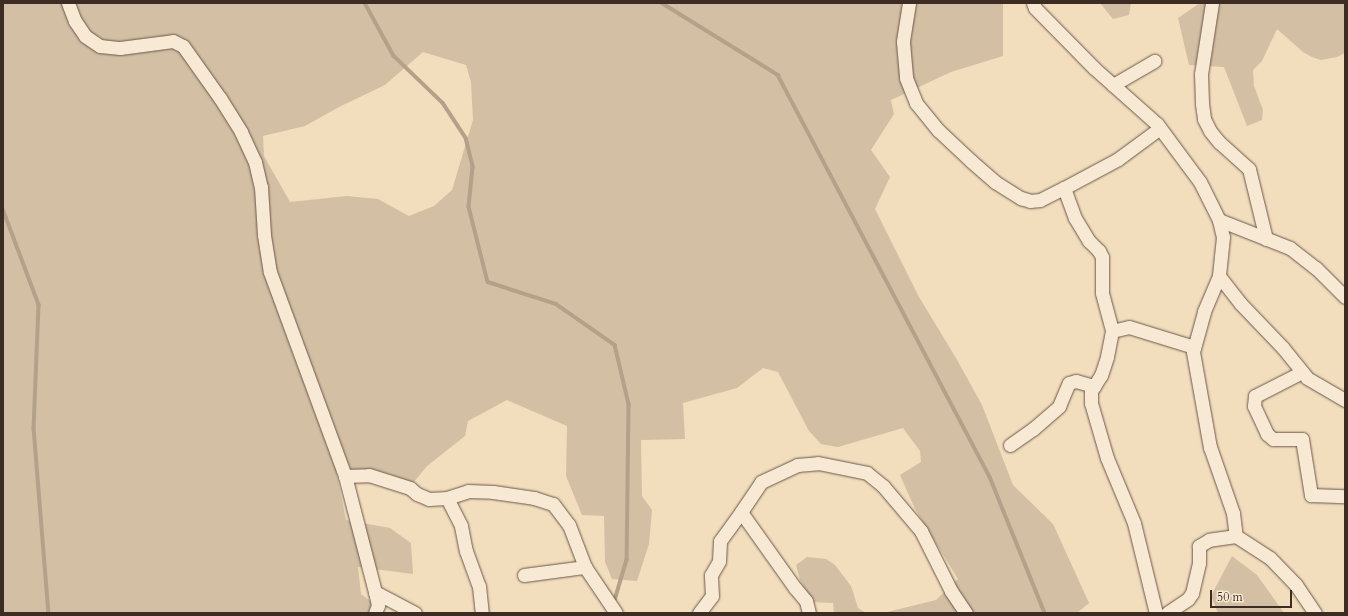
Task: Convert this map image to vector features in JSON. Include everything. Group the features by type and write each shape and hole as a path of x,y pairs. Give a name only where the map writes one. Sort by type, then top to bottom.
{"street":[{"path":"68,3 75,21 85,36 100,46 120,48 173,42 183,46 220,98 241,132 255,162 261,187 264,236 270,272 345,476 378,605 375,613"},
{"path":"909,3 903,42 906,78 916,103 938,130 995,182 1021,198 1030,201 1040,200 1064,188 1118,159 1160,128"},
{"path":"1033,3 1094,68 1160,128 1200,182 1219,220 1223,237 1219,276 1204,312 1194,347 1210,447 1233,513 1236,536"},
{"path":"1212,3 1201,74 1204,119 1210,131 1219,142 1249,169 1266,238"},
{"path":"1113,85 1154,61"},
{"path":"1064,188 1075,218 1089,242 1099,250 1102,257 1102,293 1112,331 1107,357 1101,375 1091,391 1091,403 1107,458 1134,523 1156,613"},
{"path":"1219,220 1290,248 1316,268 1345,297"},
{"path":"1219,276 1240,303 1283,348 1298,374 1345,400"},
{"path":"1112,331 1129,327 1194,347"},
{"path":"1298,374 1255,396 1254,406 1260,423 1267,434 1273,439 1302,439 1311,495 1316,497 1345,496"},
{"path":"1010,445 1033,430 1060,406 1069,383 1076,380 1094,386"},
{"path":"698,613 712,596 711,575 719,561 720,541 760,482 797,465 818,463 867,473 883,486 921,531 951,591 966,613"},
{"path":"345,476 369,475 410,488 417,494 429,499 447,498 468,491 493,492 534,498 553,504 569,525 585,567 613,609"},
{"path":"447,498 461,526 466,551 478,586 482,613"},
{"path":"741,512 779,563 795,588 806,601 809,613"},
{"path":"1167,613 1188,598 1192,593 1199,563 1199,546 1209,540 1236,536 1270,558 1296,585 1315,613"},
{"path":"524,575 585,567"},
{"path":"375,592 415,613"}],"shaded area":[{"path":"3,3 1003,3 1003,56 951,72 891,100 894,114 871,150 890,177 875,209 919,297 956,358 982,405 1013,485 1053,524 1089,603 1077,613 883,613 936,600 958,579 915,509 900,475 921,462 920,451 903,428 838,447 821,444 809,431 778,372 763,368 737,388 683,403 685,439 641,440 642,496 652,510 649,544 637,581 612,579 605,562 604,516 582,515 566,476 567,426 507,400 468,421 465,436 427,466 413,483 389,474 361,469 336,470 346,520 390,528 411,543 413,574 358,567 361,594 386,613 3,613","holes":["423,52 466,65 471,82 473,120 452,190 434,206 409,216 378,199 347,196 290,202 264,156 263,136 305,126 341,106 385,85"]},
{"path":"1100,3 1131,3 1129,15 1113,19"},
{"path":"1200,3 1345,3 1345,53 1337,57 1321,60 1312,57 1303,52 1277,29 1262,61 1253,70 1254,86 1263,110 1262,120 1247,126 1224,67 1189,65 1178,18"},
{"path":"1232,556 1257,575 1284,613 1218,613 1211,596"},
{"path":"807,557 826,559 835,565 851,586 858,608 866,613 834,613 833,603 812,602 800,580 796,565"}],"waterway":[{"path":"365,3 394,56 443,103 466,138 473,167 469,207 488,282 556,304 615,345 629,404 627,560 614,604"},
{"path":"662,3 778,75 990,477 1045,613"},
{"path":"3,209 39,305 34,428 49,613"}]}
